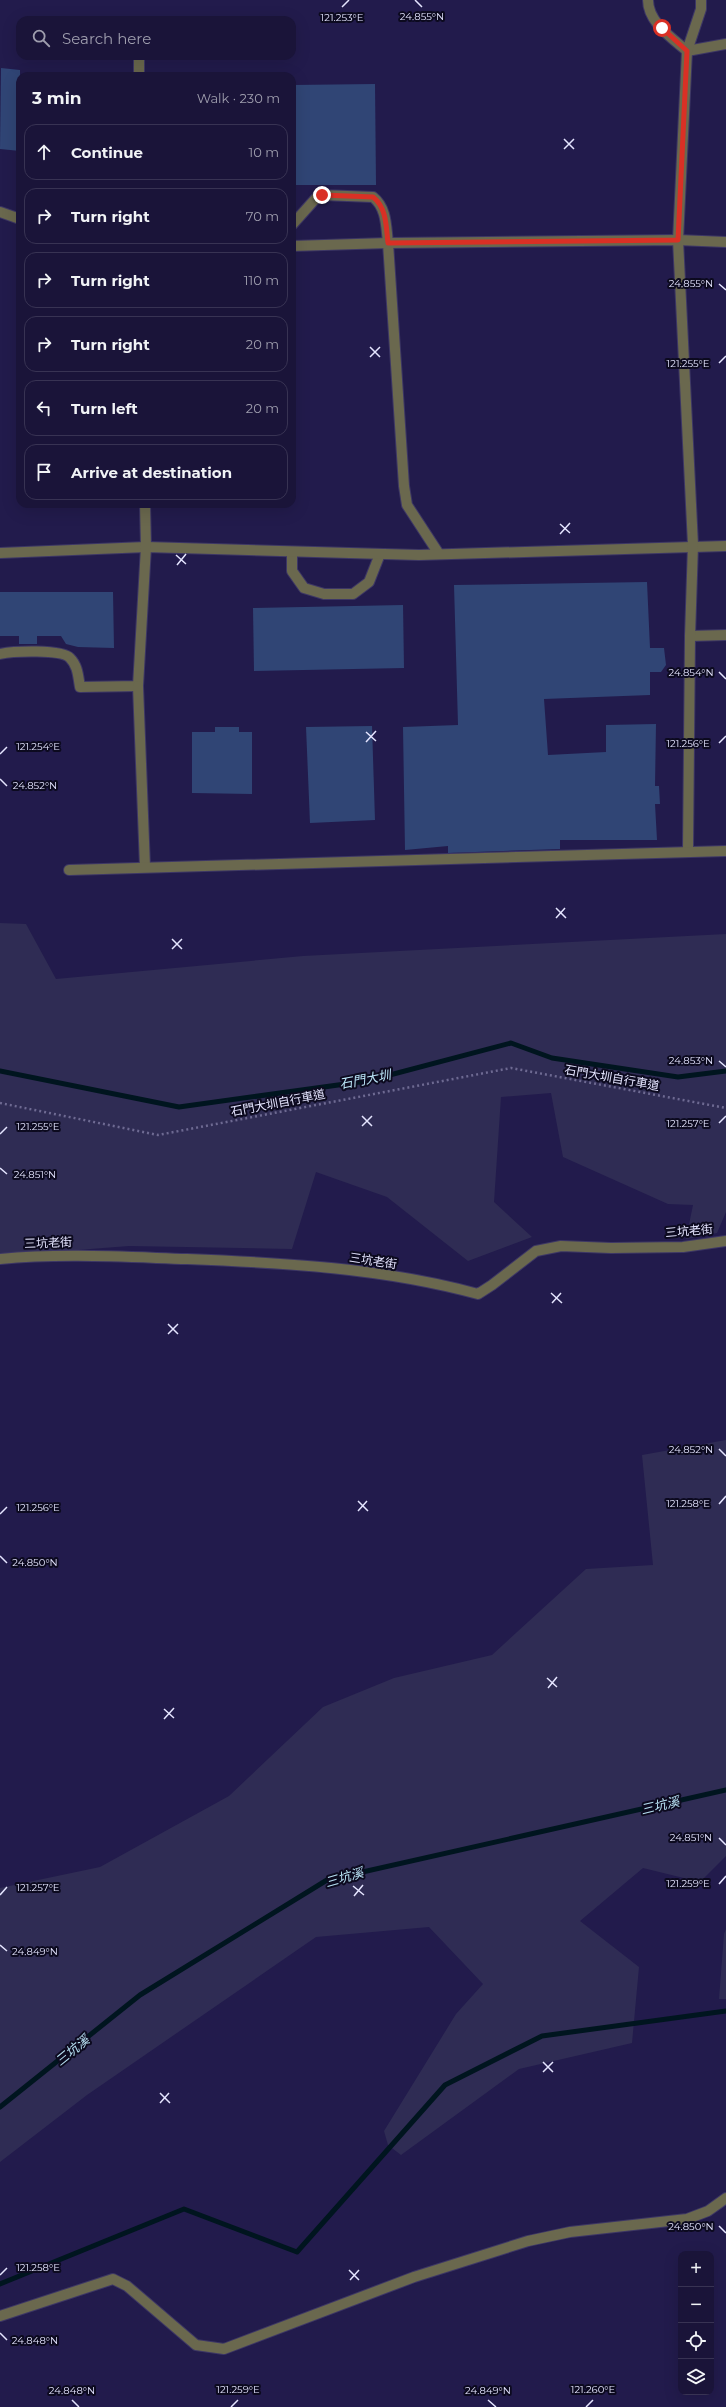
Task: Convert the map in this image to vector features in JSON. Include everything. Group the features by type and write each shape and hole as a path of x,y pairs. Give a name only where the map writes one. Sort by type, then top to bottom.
{"lane":[{"path":"648,0 648,11 662,28 687,51"},
{"path":"688,850 690,636 693,545 678,240 687,51 701,9 701,0"},
{"path":"687,51 726,44"},
{"path":"138,72 139,60"},
{"path":"296,220 317,197 373,197 380,202 383,210 388,243 404,486 407,505 439,554"},
{"path":"0,212 16,218"},
{"path":"296,246 388,243 678,240 726,242"},
{"path":"145,508 146,547 138,686 145,867"},
{"path":"0,553 146,547 292,552 439,554 693,545 726,546"},
{"path":"292,552 292,571 304,588 324,594 353,594 369,582 380,554"},
{"path":"690,636 726,635"},
{"path":"0,654 61,652 70,657 77,667 80,687 138,686"},
{"path":"69,870 726,850"},
{"name":"三坑老街","path":"0,1258 88,1255 291,1263 348,1270 454,1287 478,1294 536,1251 561,1246 611,1248 684,1246 726,1241"},
{"path":"0,2316 113,2279 127,2286 196,2344 224,2349 414,2277 528,2241 570,2232 686,2219 708,2211 726,2198"}],"path":[{"name":"石門大圳自行車道","path":"0,1103 158,1134 511,1068 726,1108"}],"shaded area":[{"path":"0,923 26,924 56,979 303,956 726,934 726,1212 717,1233 686,1239 693,1205 668,1204 563,1157 551,1093 501,1097 494,1202 532,1237 468,1261 387,1197 316,1172 292,1249 129,1246 0,1256"},
{"path":"726,1440 726,1856 700,1882 643,1868 580,1921 639,1967 632,2043 519,2069 401,2155 388,2145 384,2131 456,2014 483,1984 429,1927 316,1937 87,2095 0,2162 0,1888 100,1867 229,1796 323,1707 394,1678 492,1655 586,1569 653,1565 642,1455"},
{"path":"726,1929 726,1999 719,1999 724,1934"}],"building":[{"path":"1,68 20,70 20,72 16,72 16,151 0,149"},
{"path":"375,84 376,185 296,185 296,85"},
{"path":"647,582 650,648 664,648 666,665 661,672 650,672 650,695 544,699 548,755 606,752 606,725 656,724 655,786 659,786 660,804 655,804 657,840 560,840 560,849 448,853 448,846 405,850 403,727 458,725 454,585"},
{"path":"0,592 113,592 114,648 78,647 66,644 61,636 37,636 37,644 19,644 19,636 0,636"},
{"path":"403,605 404,668 254,671 253,608"},
{"path":"372,726 375,820 310,823 306,727"},
{"path":"215,727 239,727 239,732 252,732 252,794 192,793 192,732 215,732"}],"waterway":[{"name":"石門大圳","path":"0,1071 179,1107 367,1081 511,1043 552,1058 678,1077 726,1071"},
{"name":"三坑溪","path":"0,2107 140,1995 327,1880 726,1790"},
{"path":"0,2284 184,2209 297,2252 445,2085 542,2036 726,2011"}],"route":[{"path":"322,195 373,197 380,202 383,210 388,243 678,240 687,51 662,28"}]}
